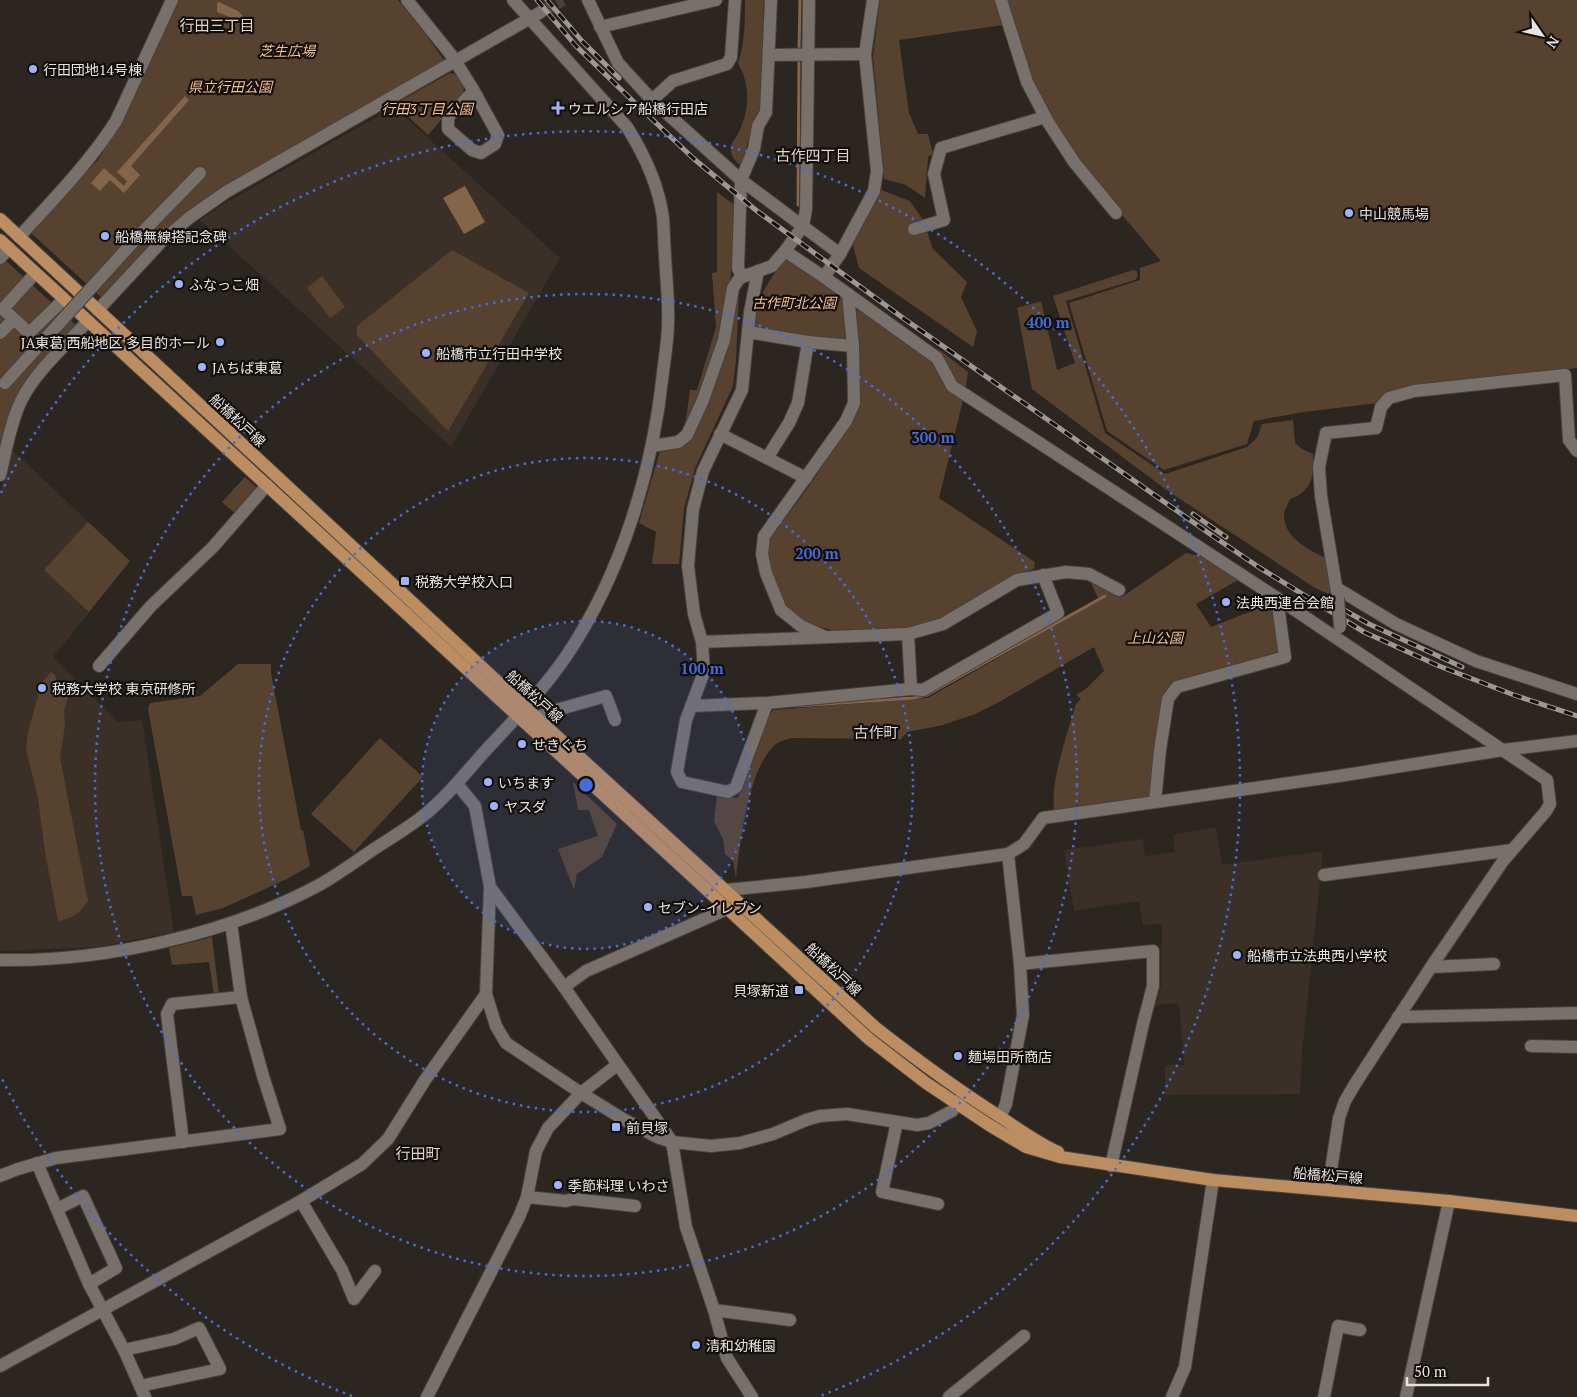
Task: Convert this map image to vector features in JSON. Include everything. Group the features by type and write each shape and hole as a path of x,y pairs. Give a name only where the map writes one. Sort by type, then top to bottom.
{"main road":[{"name":"船橋松戸線","path":"0,219 522,712 727,909 869,1039 919,1078 1000,1117 1051,1148 1077,1160"},
{"name":"船橋松戸線","path":"4,244 267,485 522,712 537,718 876,1028 933,1072 989,1125 1026,1147 1040,1152 1111,1166 1213,1180 1449,1201 1577,1216"}],"street":[{"path":"19,236 87,161 108,134 116,121 172,0"},
{"path":"407,0 455,61 474,92 498,135 495,144 481,153 472,150 448,129 448,117 474,92"},
{"path":"0,960 123,951 231,923 323,883 424,815 457,784 522,712 565,657 596,604 627,533 652,446 660,402 668,323 663,220 651,175 627,127 513,0"},
{"path":"588,0 618,63 652,100 741,180 840,254"},
{"path":"600,27 716,0"},
{"path":"652,100 673,81 727,64 731,57 735,0"},
{"path":"742,276 738,268 741,180 754,149 758,126 766,112 771,0"},
{"path":"652,446 678,442 687,435 704,400 724,340 733,288 739,279 742,276 772,266 803,226 806,209 809,0"},
{"path":"824,277 840,254 874,191 877,171 865,54 873,0"},
{"path":"1000,0 1027,82 1046,117 1074,162 1116,213"},
{"path":"98,310 162,241 189,218 226,192 541,12"},
{"path":"770,55 865,54"},
{"path":"914,228 944,220 934,174 941,148 1046,117"},
{"path":"3,385 133,242 200,173"},
{"path":"0,258 4,244"},
{"path":"785,251 937,358 952,386 1277,598 1340,634 1547,780 1550,804 1512,850 1431,967 1345,1101 1339,1118 1328,1190"},
{"path":"758,271 750,312 742,390 703,471 693,508 688,566 694,614 702,642 704,672 686,720 677,772 682,782 728,792 736,786 767,703"},
{"path":"31,278 3,309 29,333 58,304"},
{"path":"827,637 801,626 782,610 766,573 762,554 764,536 846,421 854,404 853,346 848,294"},
{"path":"0,333 14,319"},
{"path":"0,475 12,427 21,402 30,386 88,321"},
{"path":"748,332 808,342 853,346"},
{"path":"767,458 789,423 798,403 808,342"},
{"path":"1340,634 1338,594 1321,496 1319,467 1326,433 1376,428 1381,407 1389,398 1414,391 1564,375 1569,440 1577,452"},
{"path":"720,434 806,478"},
{"path":"99,666 151,606 213,547 267,485"},
{"path":"702,642 908,634 943,624 1016,580 1066,572 1089,574 1119,590"},
{"path":"692,706 767,703 911,689 923,690 1058,613 1043,575"},
{"path":"1338,594 1396,624 1476,661 1577,694"},
{"path":"1155,802 1160,750 1168,699 1172,692 1177,687 1285,657 1277,598"},
{"path":"908,634 911,689"},
{"path":"537,718 549,712 606,696 615,720"},
{"path":"726,890 806,882 1008,854 1024,844 1043,818 1339,776 1503,750 1577,741"},
{"path":"457,784 475,806 490,887 486,994 496,1026 506,1043 581,1093 640,1129 672,1142 711,1146 740,1143 773,1134 806,1120 832,1115 847,1114 897,1122 929,1124 952,1111 961,1099"},
{"path":"1324,875 1512,850"},
{"path":"1000,1117 1006,1104 1023,1015 1020,964 1008,854"},
{"path":"490,887 564,987 672,1142 686,1227 714,1310 727,1358 752,1397"},
{"path":"564,987 586,970 727,909"},
{"path":"0,1176 18,1168 56,1158 280,1129 241,997 231,923"},
{"path":"1020,964 1153,951 1153,986 1111,1166"},
{"path":"1431,967 1494,964"},
{"path":"0,1366 301,1201 362,1164 388,1139 425,1080 486,994"},
{"path":"183,1142 167,1014 172,1004 241,997"},
{"path":"1398,1017 1577,1013"},
{"path":"1531,1046 1577,1047"},
{"path":"427,1397 519,1217 527,1196 536,1151 548,1128 581,1093 617,1065"},
{"path":"897,1122 882,1192 938,1204"},
{"path":"37,1163 89,1284 124,1350 143,1391 220,1369 199,1328 174,1339 124,1350"},
{"path":"1172,1397 1184,1367 1213,1180"},
{"path":"56,1209 83,1196 116,1268 89,1284"},
{"path":"527,1196 634,1206"},
{"path":"301,1201 342,1270 354,1299 375,1271"},
{"path":"1406,1397 1449,1201"},
{"path":"714,1310 790,1320"},
{"path":"1324,1397 1338,1326 1360,1330"},
{"path":"949,1397 1024,1336"}],"shaded area":[{"path":"219,2 238,11 243,16 243,23 240,25 232,18 217,12 217,3"},
{"path":"185,96 189,100 131,166 140,175 124,193 110,180 100,191 91,183 104,168 124,186 127,181 117,172"},
{"name":"船橋市立行田中学校","path":"394,107 560,258 451,447 200,220 220,206"},
{"path":"465,186 485,222 464,234 443,198"},
{"name":"税務大学校 東京研修所","path":"11,449 130,561 53,657 118,722 142,720 174,932 97,947 0,951 0,493"},
{"name":"船橋市立法典西小学校","path":"1216,827 1222,865 1323,851 1302,1054 1300,1094 1165,1095 1165,1065 1184,1065 1179,1003 1156,1005 1161,985 1162,924 1143,925 1139,901 1074,911 1064,850 1143,839 1145,856 1175,852 1173,835"}],"green space":[{"name":"県立行田公園","path":"176,0 398,0 445,62 227,184 167,229 103,299 29,231 98,160 116,130"},
{"path":"745,0 764,0 760,109 753,121 742,167 733,157 731,148 740,130 747,104 747,88 738,63 745,24"},
{"path":"880,0 995,0 1003,25 899,40 909,113 918,134 928,134 933,153 928,157 925,198 906,185 884,179 873,56"},
{"name":"中山競馬場","path":"1005,0 1577,0 1577,368 1407,387 1378,403 1304,412 1254,421 1247,444 1164,470 1107,431 1069,303 1140,280 1140,268 1161,261 1089,175 1042,105 1030,80"},
{"name":"行田3丁目公園","path":"450,73 459,75 464,87 463,95 428,135 395,104"},
{"path":"881,190 910,201 923,220 933,249 967,282 961,297 977,331 973,347 859,268 852,242"},
{"path":"717,192 736,206 732,268 721,338 684,433 690,390 697,390 716,327 712,273 717,272"},
{"path":"452,250 529,293 448,431 357,335 357,326"},
{"path":"3,258 78,327 33,375 0,456 0,262"},
{"name":"古作町北公園","path":"787,260 843,296 848,335 842,339 759,331 754,325 756,306 761,296 783,261"},
{"path":"1133,270 1137,271 1138,276 1135,280 1066,301 1105,433 1165,474 1247,447 1257,438 1262,424 1293,420 1295,443 1313,454 1313,469 1308,487 1290,499 1284,514 1285,522 1292,536 1298,542 1326,558 1331,595 1315,588 1165,489 1032,389 1017,308 1041,301 1057,370 1075,363 1053,296"},
{"path":"322,276 345,307 330,318 307,288"},
{"path":"739,291 733,386 695,468 684,509 679,564 652,564 656,532 639,523 660,451 690,437"},
{"path":"856,310 863,312 930,357 944,386 963,400 939,498 1035,562 1034,569 1013,575 938,619 905,628 831,630 802,622 785,604 767,554 770,539 812,482 849,426 860,405 860,347"},
{"path":"938,349 968,372 965,390 954,381"},
{"path":"245,477 258,489 236,514 222,502"},
{"path":"88,522 130,561 89,612 44,570"},
{"name":"上山公園","path":"1186,553 1200,556 1238,580 1196,604 1211,627 1272,603 1279,648 1274,657 1175,684 1150,794 1147,798 1055,813 1054,789 1056,774 1076,704 1081,699 1076,695 1087,688 1104,671 1094,647 975,714 943,725 907,732 901,739 791,738 776,744 766,755 752,787 743,826 736,878 733,861 725,854 723,839 714,821 717,795 738,798 765,722 773,710 928,698 1099,600 1090,581 1122,597"},
{"path":"238,664 271,664 271,673 301,830 303,830 310,866 287,879 223,908 196,915 192,896 182,896 148,709 150,703 200,696"},
{"path":"51,672 55,675 57,683 63,685 69,694 64,711 65,725 60,758 88,901 75,915 58,921 45,852 38,798 26,749 28,732 42,682"},
{"path":"380,738 423,777 354,852 311,814"},
{"path":"573,782 617,824 602,857 577,874 574,890 558,849 598,836 589,810 578,810"},
{"path":"212,937 219,995 214,995 209,962 172,965 169,948"}],"waterway":[{"path":"799,52 800,0"},
{"path":"798,205 799,58"},
{"path":"797,706 913,698 927,695 1105,596"}],"tunnel":[{"path":"541,12 563,0"}],"railway":[{"path":"537,0 576,46 635,103 694,159 757,211 903,318 1207,532 1260,568 1364,632 1439,666 1514,695 1577,716"},
{"path":"547,0 582,41 619,78"},
{"path":"1193,514 1226,537"},
{"path":"1328,601 1369,624 1462,667"}],"place":[{"name":"行田団地14号棟","path":"33,69"},
{"name":"ウエルシア船橋行田店","path":"558,108"},
{"name":"中山競馬場","path":"1349,213"},
{"name":"船橋無線搭記念碑","path":"105,236"},
{"name":"ふなっこ畑","path":"179,284"},
{"name":"JA東葛 西船地区 多目的ホール","path":"220,342"},
{"name":"船橋市立行田中学校","path":"426,353"},
{"name":"JAちば東葛","path":"202,367"},
{"name":"税務大学校入口","path":"405,581"},
{"name":"法典西連合会館","path":"1226,602"},
{"name":"税務大学校 東京研修所","path":"42,688"},
{"name":"せきぐち","path":"522,744"},
{"name":"いちます","path":"488,782"},
{"name":"ヤスダ","path":"494,806"},
{"name":"セブン-イレブン","path":"648,907"},
{"name":"船橋市立法典西小学校","path":"1237,955"},
{"name":"貝塚新道","path":"799,990"},
{"name":"麺場田所商店","path":"958,1056"},
{"name":"前貝塚","path":"616,1127"},
{"name":"季節料理 いわさ","path":"558,1185"},
{"name":"清和幼稚園","path":"696,1345"}],"district":[{"name":"行田三丁目","path":"217,25"},
{"name":"古作四丁目","path":"813,155"},
{"name":"古作町","path":"876,732"},
{"name":"行田町","path":"418,1153"}],"park label":[{"name":"芝生広場","path":"287,50"}]}
